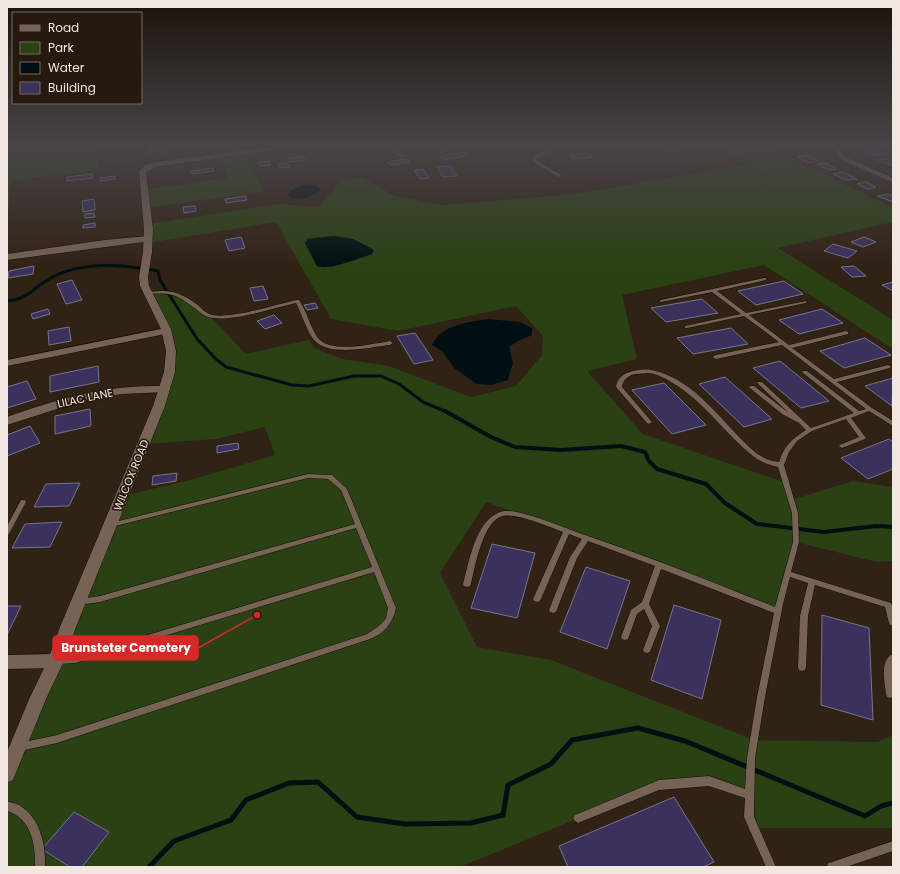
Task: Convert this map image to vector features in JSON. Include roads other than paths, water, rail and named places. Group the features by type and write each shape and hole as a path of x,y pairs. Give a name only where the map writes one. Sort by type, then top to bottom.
{"street":[{"name":"WILCOX ROAD","path":"7,774 38,697 56,661 78,602 111,525 165,389 171,370 171,342 147,293 144,281 148,237 143,187"},
{"path":"7,257 148,237"},
{"path":"7,363 166,331"},
{"name":"LILAC LANE","path":"7,421 53,404 93,395 121,390 165,389"},
{"path":"7,662 56,661"}],"lane":[{"path":"661,301 764,278"},
{"path":"713,290 870,409 893,423"},
{"path":"147,293 172,292 186,299 209,316 238,314 297,301 316,339 326,345 338,348 390,343"},
{"path":"687,327 804,302"},
{"path":"716,357 846,333"},
{"path":"833,381 888,367"},
{"path":"649,422 619,387 619,383 623,377 633,373 647,372 672,379 706,408 757,456 769,463 781,465"},
{"path":"805,372 858,414"},
{"path":"760,383 792,410 797,420"},
{"path":"752,387 784,413 797,420 810,430"},
{"path":"771,867 749,817 751,758 778,611 796,542 795,513 781,465 786,451 795,440 810,430 870,409"},
{"path":"842,446 863,438 847,417"},
{"path":"18,747 57,739 370,636 382,630 391,618 392,608 344,488 330,477 320,475 308,476 111,525"},
{"path":"7,532 23,502"},
{"path":"467,584 482,531 492,519 501,514 523,516 586,538 778,611"},
{"path":"78,602 100,598 359,525"},
{"path":"537,599 566,531"},
{"path":"553,610 574,557 586,538"},
{"path":"625,637 634,612 644,604 659,565"},
{"path":"56,661 75,660 376,568"},
{"path":"788,574 890,605 893,623"},
{"path":"802,667 804,616 812,582"},
{"path":"644,604 656,626 647,650"},
{"path":"890,694 888,665 893,657"},
{"path":"578,818 659,785 709,781 750,795"},
{"path":"7,806 22,812 29,821 38,846 40,867"},
{"path":"832,867 893,846"}],"water":[{"path":"318,187 321,189 311,196 298,199 290,197 288,194 295,188"},
{"path":"334,236 353,239 374,250 372,254 344,263 329,267 317,266 305,243 307,239"},
{"path":"487,319 520,322 532,328 532,335 509,347 513,363 508,380 491,385 477,384 454,368 443,352 432,345 436,338 449,329 463,323"}],"waterway":[{"path":"7,301 21,298 49,279 75,269 117,266 158,271 160,280 197,339 226,367 292,385 309,386 354,376 381,376 399,384 423,402 446,412"},
{"path":"446,412 491,437 515,447 561,450 621,446 645,452 649,461 657,469 706,484 725,503 757,524 824,532 876,526 893,527"},
{"path":"149,867 174,841 231,820 246,800 289,783 318,782 357,817 405,824 471,823 503,815 508,785 551,764 572,740 638,728 685,741 865,816 881,806 893,803"}],"place":[{"name":"Brunsteter Cemetery","path":"257,615"}]}
